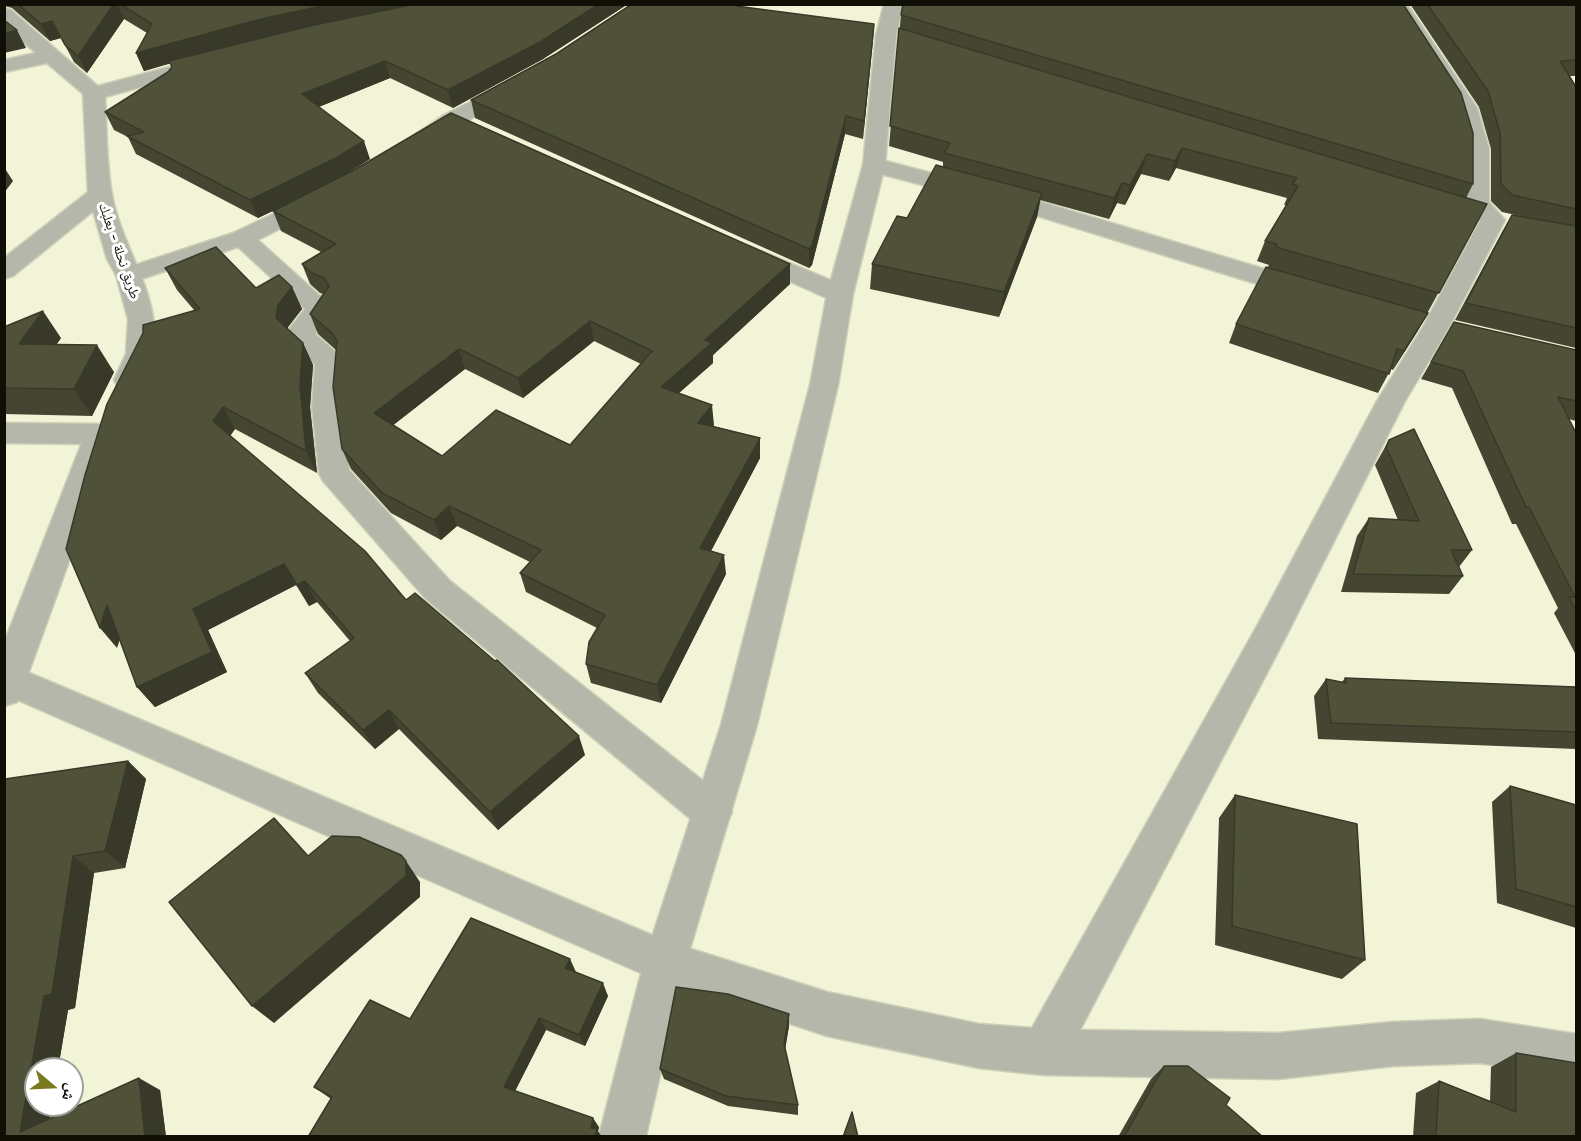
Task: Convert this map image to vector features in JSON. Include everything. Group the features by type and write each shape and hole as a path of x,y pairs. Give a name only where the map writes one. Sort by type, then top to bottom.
{"street":[{"path":"1397,4 1466,108 1478,149 1477,203 1504,222"},
{"path":"4,14 49,57 75,75 94,93 224,58"},
{"path":"622,1137 665,962 739,724 824,385 840,294 874,165 887,28"},
{"path":"4,66 49,57"},
{"path":"115,117 202,64"},
{"path":"406,150 462,125 531,76"},
{"name":"طريق نحلة - بعلبك","path":"6,685 109,418 140,354 141,319 129,275 120,259 100,194 115,117 94,93"},
{"path":"874,165 973,189 1128,234 1326,296"},
{"path":"129,275 242,238 342,188"},
{"path":"4,271 100,194"},
{"path":"1460,210 1504,222"},
{"path":"1044,1052 1263,646 1391,401 1504,222"},
{"path":"242,238 310,301 322,306 303,328 302,338 329,361 326,407 334,473 438,590 712,812"},
{"path":"734,247 840,294"},
{"path":"4,433 109,418"},
{"path":"6,685 665,962 827,1014 979,1046 1044,1052 1278,1056 1393,1044 1480,1041 1576,1056"}],"building":[{"path":"18,4 114,4 78,56 65,45 52,21 41,24"},
{"path":"120,4 331,4 261,19 136,53 152,24"},
{"path":"415,4 599,4 540,42 448,90 385,61 302,94 364,141 336,158 250,200 127,136 144,132 105,112 168,72 172,67 169,61 310,26"},
{"path":"632,4 736,4 736,6 874,24 864,121 846,116 812,246 809,249 471,100 556,54"},
{"path":"903,4 1403,4 1461,93 1473,133 1473,184 901,15"},
{"path":"1427,4 1576,4 1576,60 1560,61 1576,87 1576,209 1512,195 1501,184 1500,133 1488,91"},
{"path":"4,20 17,30 4,34"},
{"path":"899,28 1487,204 1439,293 1276,247 1277,244 1265,241 1298,186 1292,184 1297,178 1182,148 1175,161 1147,154 1130,185 1122,183 1114,198 944,153 950,143 890,126"},
{"path":"451,113 790,264 705,340 712,343 661,387 712,405 698,423 760,438 700,548 724,555 657,685 586,664 589,642 605,615 520,573 541,550 449,506 434,520 382,493 342,449 333,387 337,341 332,333 310,314 329,286 324,278 312,273 302,264 336,244 273,211 354,170","holes":["590,321 652,351 570,445 496,410 442,456 374,413 459,349 518,378"]},
{"path":"936,165 1042,193 1004,292 872,264 897,216 907,218"},
{"path":"1512,215 1576,226 1576,328 1466,303"},
{"path":"216,247 256,288 279,275 292,287 278,305 276,318 303,343 300,385 306,451 223,407 213,421 365,551 406,600 415,593 495,661 497,660 579,736 490,812 389,710 363,730 305,673 354,638 305,581 297,585 284,564 193,609 212,652 137,687 107,605 100,628 66,549 85,475 107,404 143,333 143,325 200,309 165,268"},
{"path":"1266,267 1428,313 1404,351 1397,349 1389,374 1236,324"},
{"path":"43,311 19,344 97,345 74,389 4,388 4,327"},
{"path":"1454,322 1576,350 1576,401 1558,397 1576,433 1576,611 1569,597 1575,597 1529,507 1526,507 1463,371 1431,362"},
{"path":"1414,429 1472,550 1451,550 1463,576 1353,574 1369,518 1419,521 1386,447 1389,440"},
{"path":"1345,678 1576,687 1576,732 1331,723 1326,679 1346,683"},
{"path":"128,761 105,851 73,856 52,994 44,996 33,1057 24,1057 24,1109 20,1132 53,1117 84,1117 84,1103 139,1078 145,1137 4,1137 5,779"},
{"path":"1510,786 1576,805 1576,907 1516,889"},
{"path":"1235,795 1357,824 1365,960 1232,926"},
{"path":"274,818 308,856 332,836 359,837 401,855 406,861 406,876 252,1006 169,902"},
{"path":"471,918 570,959 565,968 603,983 579,1035 539,1018 504,1087 593,1118 591,1128 597,1129 595,1137 308,1137 332,1097 314,1087 370,1000 410,1019"},
{"path":"676,987 728,994 789,1014 784,1044 798,1105 726,1096 660,1069"},
{"path":"1516,1053 1576,1063 1576,1137 1436,1137 1439,1081 1516,1112"},
{"path":"1164,1066 1188,1066 1230,1098 1226,1105 1263,1137 1124,1137"},
{"path":"852,1112 858,1137 843,1137"}]}
